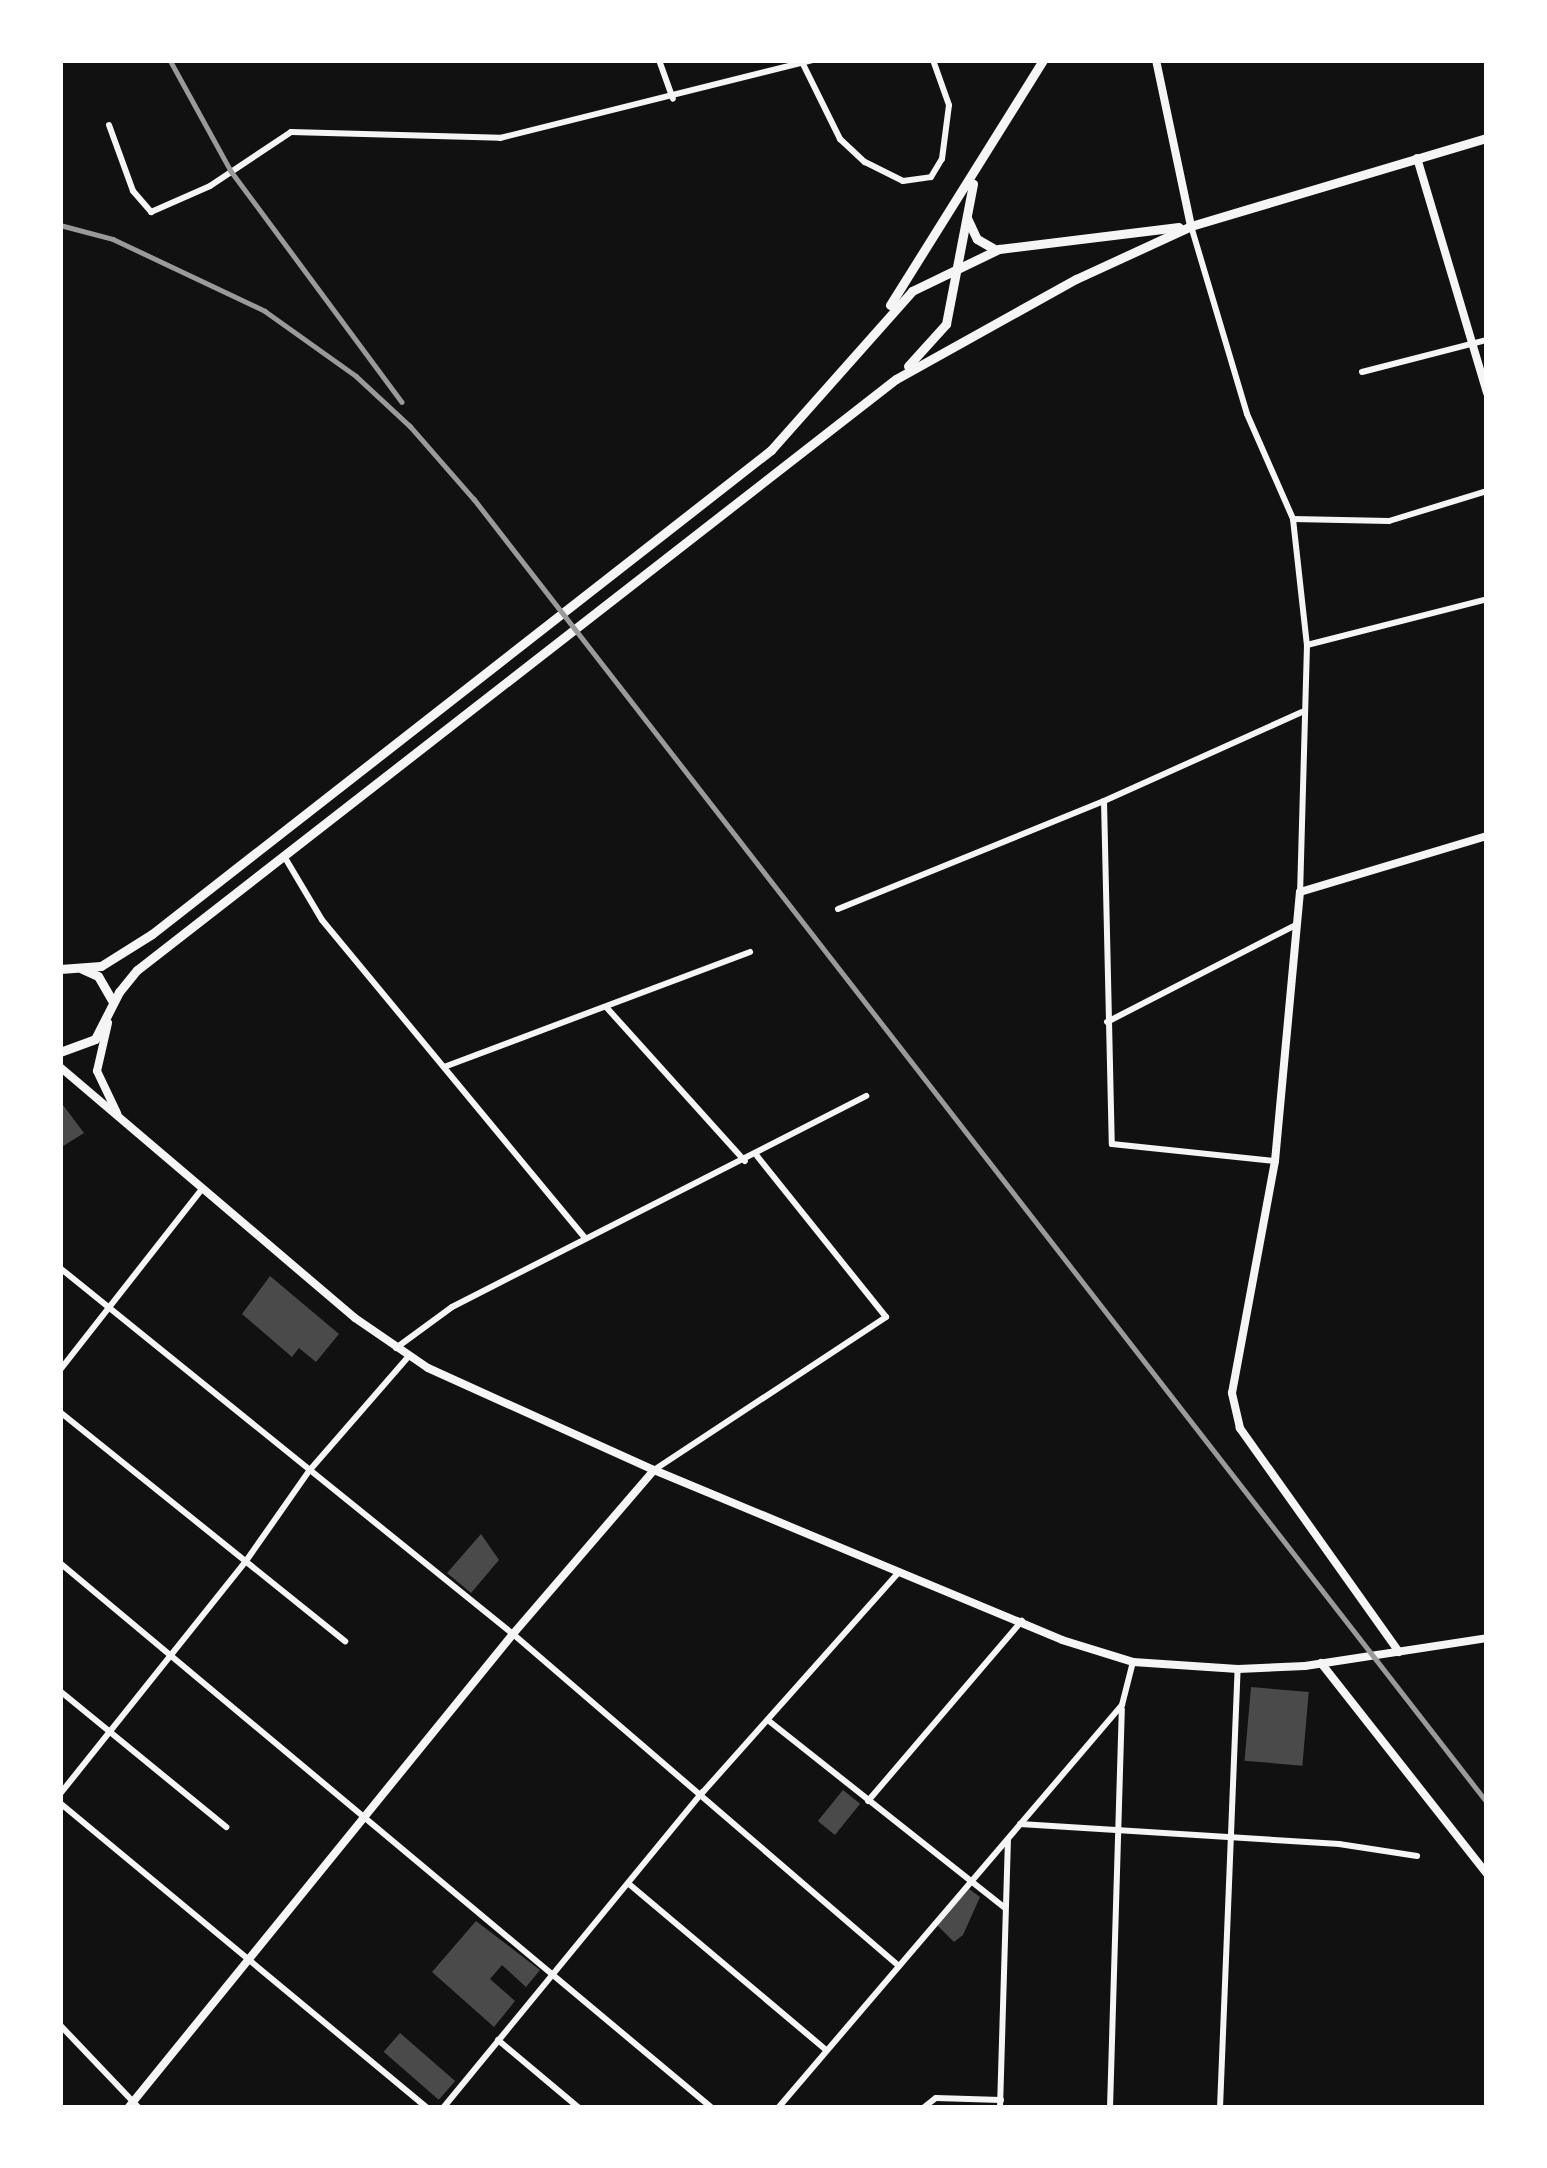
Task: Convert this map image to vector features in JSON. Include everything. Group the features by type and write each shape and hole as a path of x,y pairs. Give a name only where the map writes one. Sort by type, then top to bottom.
{"main road":[{"path":"880,323 1043,60"},
{"path":"1156,60 1191,226"},
{"path":"124,1125 97,1071 113,1002 137,970 896,379 1076,279 1191,226 1487,138"},
{"path":"1417,158 1487,393"},
{"path":"896,379 946,324 974,176"},
{"path":"967,215 976,239 999,250"},
{"path":"60,969 106,964 152,934 771,451 912,291 958,265 999,250 1191,226"},
{"path":"1399,1652 1240,1428 1235,1363 1275,1161 1300,892 1487,836"},
{"path":"79,968 98,976 113,1002"},
{"path":"60,1052 83,1048 108,1023"},
{"path":"60,1067 201,1190 408,1357 469,1390 654,1470 1022,1621 1133,1662 1238,1669 1321,1663 1487,1638"},
{"path":"133,2106 513,1634 654,1470"},
{"path":"1321,1663 1487,1874"}],"street":[{"path":"659,60 673,99"},
{"path":"109,124 133,191 151,212 210,186 291,132 500,138 673,99 813,60"},
{"path":"796,63 840,139 865,162 903,181 931,177 942,159 949,105 933,60"},
{"path":"1191,226 1247,414 1293,519 1307,645 1301,712 1300,892"},
{"path":"1362,372 1487,340"},
{"path":"1293,519 1390,521 1487,491"},
{"path":"1307,645 1487,599"},
{"path":"838,909 1104,801 1301,712"},
{"path":"1104,801 1112,1144 1275,1161"},
{"path":"284,856 322,920 585,1238"},
{"path":"1107,1022 1297,925"},
{"path":"443,1067 750,952"},
{"path":"607,1008 745,1161"},
{"path":"396,1348 452,1307 757,1156 866,1096"},
{"path":"654,1470 886,1317 757,1156"},
{"path":"60,1370 201,1190"},
{"path":"60,1268 703,1792 898,1966"},
{"path":"60,1794 246,1561 309,1471 408,1357"},
{"path":"60,1412 345,1641"},
{"path":"60,1563 712,2108"},
{"path":"443,2108 703,1792 901,1570"},
{"path":"868,1801 1022,1621"},
{"path":"1110,2108 1122,1705 1133,1662"},
{"path":"1220,2108 1238,1669"},
{"path":"60,1691 226,1827"},
{"path":"778,2108 1122,1705"},
{"path":"769,1721 1005,1908"},
{"path":"60,1803 428,2108"},
{"path":"1019,1824 1234,1837 1417,1856"},
{"path":"922,2108 936,2098 1000,2104 1009,1838"},
{"path":"628,1884 826,2050"},
{"path":"60,2025 133,2106"},
{"path":"499,2040 578,2108"}],"building":[{"path":"60,1101 84,1133 60,1148"},
{"path":"270,1276 339,1334 316,1362 299,1348 292,1357 242,1314"},
{"path":"481,1534 499,1560 471,1593 447,1573"},
{"path":"1251,1687 1309,1692 1302,1766 1245,1761"},
{"path":"843,1790 860,1804 835,1835 818,1821"},
{"path":"969,1889 980,1897 963,1935 954,1942 937,1925"},
{"path":"476,1921 540,1970 526,1987 502,1965 490,1979 515,2001 494,2027 432,1972"},
{"path":"400,2033 455,2081 439,2100 384,2052"}],"railway":[{"path":"170,60 231,171 402,402"},
{"path":"60,225 113,239 265,311 356,376 410,426 474,499 1487,1802"}]}
